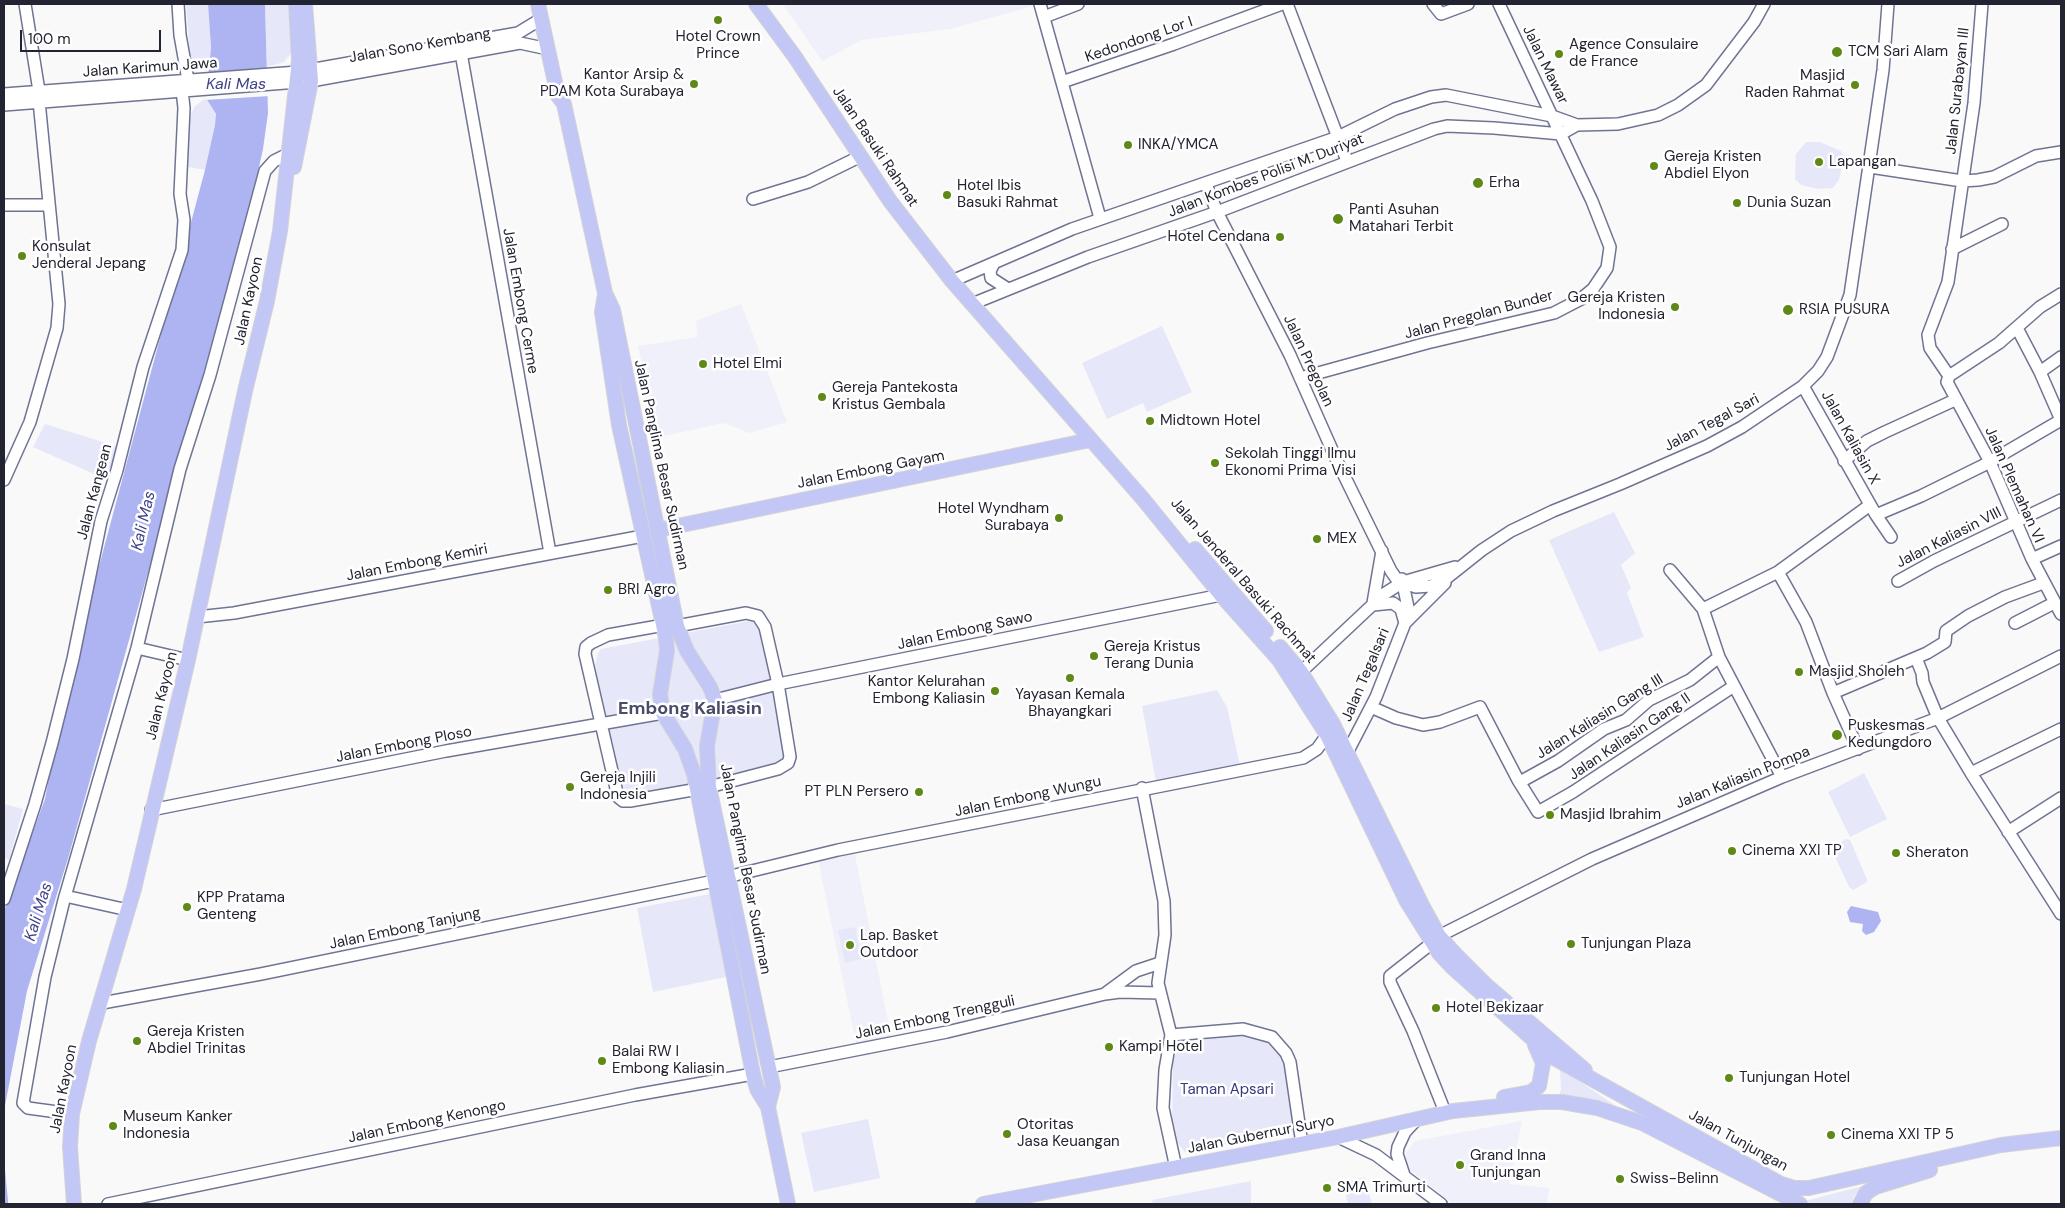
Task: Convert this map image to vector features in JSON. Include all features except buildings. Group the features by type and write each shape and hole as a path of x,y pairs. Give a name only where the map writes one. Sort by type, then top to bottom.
{"main road":[{"name":"Jalan Kayoon","path":"74,1204 70,1154 72,1114 89,1041 102,1003 128,910 188,660 245,391 267,301 284,193 288,154 304,76 299,48 296,4"},
{"name":"Jalan Kayoon","path":"284,193 298,152 304,76 306,4"},
{"name":"Jalan Panglima Besar Sudirman","path":"538,4 558,96 564,104 605,293 613,310 658,530 671,626 660,694 663,713 704,788"},
{"name":"Jalan Panglima Besar Sudirman","path":"546,4 567,93 564,104"},
{"name":"Jalan Basuki Rahmat","path":"756,4 795,56 890,201 972,304"},
{"name":"Jalan Panglima Besar Sudirman","path":"605,293 602,312 615,404 643,536 671,626 710,687 715,700 707,746 704,788 753,1074 757,1089 768,1107 788,1204"},
{"name":"Jalan Jenderal Basuki Rachmat","path":"972,304 988,316 1136,481 1301,672 1348,751 1422,905 1436,939 1452,967 1529,1036"},
{"name":"Jalan Jenderal Basuki Rachmat","path":"983,314 984,319 1143,499 1221,594 1279,660 1326,736 1406,900 1436,939 1592,1078"},
{"name":"Jalan Embong Gayam","path":"658,530 1090,440"},
{"name":"Jalan Panglima Besar Sudirman","path":"721,879 769,1067 773,1087 768,1107"},
{"name":"Jalan Tunjungan","path":"1529,1036 1561,1063 1592,1078 1743,1164 1781,1184 1794,1188 1809,1188 2001,1145 2061,1138"},
{"path":"1449,1112 1470,1104 1530,1092 1536,1089 1542,1078 1543,1063 1539,1051 1529,1036"},
{"name":"Jalan Tunjungan","path":"1546,1102 1597,1108 1642,1124 1779,1200 1800,1204"},
{"name":"Jalan Gubernur Suryo","path":"984,1204 1338,1137 1449,1112 1546,1102"},
{"path":"1860,1204 1866,1193 1876,1186 1930,1170 1955,1156"}],"street":[{"path":"4,480 30,422 57,328 58,295 39,96 25,4"},
{"name":"Jalan Kangean","path":"4,899 35,804 52,743 83,614 101,521 117,470 143,366 182,250 184,220 180,194 185,85 178,4"},
{"path":"1040,4 1100,218"},
{"path":"1044,17 1078,4"},
{"name":"Kedondong Lor I","path":"1062,82 1191,38 1282,4"},
{"path":"1287,4 1347,161"},
{"path":"1433,4 1440,14 1468,4"},
{"name":"Jalan Mawar","path":"1499,4 1552,116 1577,125"},
{"path":"1561,134 1577,125 1632,122 1665,112 1697,93 1722,66 1763,4"},
{"name":"Jalan Tegal Sari","path":"1464,564 1494,541 1545,515 1658,468 1734,432 1766,413 1803,386 1818,371 1827,357 1850,295 1888,32 1888,4"},
{"name":"Jalan Surabayan III","path":"1949,376 1927,343 1948,282 1974,104 1982,4"},
{"name":"Jalan Sono Kembang","path":"304,76 518,33 541,20"},
{"name":"Jalan Sono Kembang","path":"304,76 520,43 548,48"},
{"name":"Jalan Embong Cerme","path":"461,53 550,553"},
{"name":"Jalan Karimun Jawa","path":"4,94 39,96 274,80 304,76"},
{"name":"Jalan Kombes Polisi M. Duriyat","path":"952,281 1100,218 1206,184 1338,137 1395,109 1438,95 1552,116"},
{"name":"Jalan Karimun Jawa","path":"4,105 39,96"},
{"name":"Jalan Pregolan Bunder","path":"1300,378 1554,313 1581,299 1594,289 1607,268 1610,247 1592,201 1552,116"},
{"name":"Jalan Kombes Polisi M. Duriyat","path":"972,304 1088,257 1217,212 1421,133 1447,126 1561,134"},
{"path":"1870,167 1962,181 1994,177 2024,164 2036,156 2061,152"},
{"path":"72,1114 28,1108 24,1106 22,1100 46,976 65,896 137,648 180,469 210,375 265,171 274,161 288,154"},
{"path":"753,199 808,182 861,156"},
{"name":"Jalan Pregolan","path":"1206,184 1217,212 1300,378 1337,461 1382,551 1402,578 1408,620"},
{"path":"4,205 48,205"},
{"path":"1952,249 2002,224"},
{"path":"994,263 990,271 991,278 1008,289"},
{"path":"1949,376 2017,328 2040,307 2061,294"},
{"path":"1703,609 1778,572 1870,510 1921,496 1990,462 2061,420 2040,372 2017,328"},
{"path":"2040,372 2061,357"},
{"name":"Jalan Plemahan VI","path":"1949,376 1948,387 1990,462 2043,584 2061,614"},
{"name":"Jalan Kaliasin X","path":"1803,386 1870,510 1892,537"},
{"path":"1844,461 1867,441 1955,400"},
{"name":"Jalan Kaliasin VIII","path":"1898,581 2014,521 2061,500"},
{"name":"Jalan Embong Kemiri","path":"197,617 234,613 643,536"},
{"path":"2032,559 2061,546"},
{"path":"1382,551 1371,605 1393,603 1401,609 1408,620"},
{"path":"1402,578 1416,587 1431,586 1448,577 1464,564"},
{"path":"1402,578 1416,579 1464,564"},
{"name":"Jalan Tegalsari","path":"1348,751 1371,707 1408,620 1464,564"},
{"path":"1670,570 1703,609 1719,657 1782,777"},
{"path":"1778,572 1806,622 1833,693 1858,749"},
{"name":"Jalan Tegalsari","path":"1301,672 1402,578"},
{"path":"1833,693 1938,648 1946,641 1946,631 1968,616 2005,597 2043,584"},
{"name":"Jalan Embong Sawo","path":"715,700 778,684 1221,594"},
{"path":"2015,623 2054,603"},
{"path":"746,613 758,616 765,627 775,670 790,757 788,763 778,769 704,788 623,801 614,790 585,654 586,647 608,635 671,626 746,613"},
{"path":"137,648 188,660"},
{"name":"Jalan Kaliasin Pompa","path":"1449,1112 1390,982 1390,976 1436,939 1592,859 1782,777 1938,718 2061,656"},
{"name":"Jalan Kaliasin Gang III","path":"1520,782 1558,761 1604,729 1626,720 1649,700 1682,685 1719,657"},
{"path":"1916,658 1922,673 1923,682 1938,718 2008,832 2056,894 2061,914"},
{"name":"Jalan Kaliasin Gang II","path":"1520,782 1536,811 1541,811 1734,686"},
{"path":"1371,707 1396,718 1423,724 1440,722 1480,707 1520,782"},
{"name":"Jalan Embong Ploso","path":"151,810 601,723 663,713"},
{"path":"1971,773 2061,729"},
{"name":"Jalan Embong Wungu","path":"721,879 838,850 1142,788 1303,758 1317,748 1326,736"},
{"path":"1142,788 1164,901 1165,935 1160,963 1160,993 1171,1035 1165,1070 1164,1108 1176,1168"},
{"path":"2008,832 2061,798"},
{"name":"Jalan Embong Tanjung","path":"102,1003 261,974 721,879"},
{"path":"65,896 128,910"},
{"name":"Jalan Embong Trengguli","path":"1105,994 1136,971 1160,963"},
{"name":"Jalan Embong Trengguli","path":"769,1067 966,1028 1105,994 1120,992 1160,993"},
{"path":"1171,1035 1243,1029 1272,1037 1286,1053 1290,1062 1302,1144"},
{"name":"Jalan Embong Kenongo","path":"108,1204 626,1097 753,1074"},
{"path":"1404,1175 1398,1147 1405,1132 1416,1120"},
{"path":"1338,1137 1376,1155 1441,1204"}],"shaded area":[{"path":"783,4 1037,5 950,29 862,40 822,61"},
{"name":"Hotel Elmi","path":"741,304 787,422 749,433 724,423 659,437 638,346 698,337 696,321"},
{"path":"854,850 892,1041 857,1048 818,859"},
{"name":"Grand Inna Tunjungan","path":"1522,1121 1509,1184 1549,1188 1547,1203 1550,1204 1453,1204 1409,1169 1406,1153 1415,1141"}],"green space":[{"path":"186,4 208,4 211,47 209,70 202,70 195,65 190,57"},
{"path":"265,4 288,4 292,52 284,62 267,67"},
{"path":"206,98 216,114 205,170 183,166 191,114 195,106"},
{"name":"Lapangan","path":"1806,142 1820,142 1841,151 1844,156 1839,180 1833,188 1818,189 1801,185 1795,179 1796,154"},
{"path":"1162,326 1192,392 1147,412 1143,403 1107,419 1082,363"},
{"path":"45,424 119,447 112,482 33,447"},
{"path":"1614,512 1635,553 1621,565 1631,588 1627,593 1644,637 1599,652 1549,540"},
{"path":"754,620 759,623 789,755 784,765 630,800 620,793 595,666 601,649"},
{"path":"1217,690 1227,707 1240,765 1156,782 1142,706"},
{"path":"1864,773 1887,819 1850,837 1828,792"},
{"path":"4,804 23,809 9,860 4,858"},
{"path":"1846,839 1850,840 1867,879 1867,882 1853,890 1849,887 1831,848"},
{"path":"710,894 726,977 653,992 637,908"},
{"name":"Lap. Basket Outdoor","path":"855,927 862,959 845,963 838,930"},
{"name":"Taman Apsari","path":"1234,1035 1263,1038 1274,1045 1282,1055 1287,1068 1296,1132 1185,1152 1176,1141 1172,1126 1173,1059 1182,1045 1188,1042"},
{"path":"1560,1068 1619,1108 1556,1100 1561,1090"},
{"path":"868,1119 880,1178 814,1192 801,1133"},
{"path":"1365,1177 1372,1204 1348,1204 1343,1183"},
{"path":"1251,1181 1251,1204 1153,1204 1152,1200"},
{"path":"1863,1186 1854,1196 1851,1204 1807,1204 1801,1202"}],"water":[{"name":"Kali Mas","path":"208,4 265,4 268,113 263,149 251,203 69,855 27,991 4,1111 4,911 45,799 67,686 205,170 216,114 206,98 205,81 209,70 211,47"},
{"path":"1851,906 1878,912 1881,921 1874,932 1866,935 1862,931 1863,924 1850,922 1847,912"},
{"path":"4,1160 8,1200 8,1204 4,1204"}],"pier":[{"path":"270,70 270,96 205,100 203,77"}],"place":[{"name":"Hotel Crown Prince","path":"718,20"},
{"name":"TCM Sari Alam","path":"1837,52"},
{"name":"Agence Consulaire de France","path":"1559,54"},
{"name":"Kantor Arsip & PDAM Kota Surabaya","path":"694,84"},
{"name":"Masjid Raden Rahmat","path":"1855,85"},
{"name":"INKA/YMCA","path":"1128,145"},
{"name":"Lapangan","path":"1819,162"},
{"name":"Gereja Kristen Abdiel Elyon","path":"1654,166"},
{"name":"Erha","path":"1478,183"},
{"name":"Hotel Ibis Basuki Rahmat","path":"947,195"},
{"name":"Dunia Suzan","path":"1737,203"},
{"name":"Panti Asuhan Matahari Terbit","path":"1338,219"},
{"name":"Hotel Cendana","path":"1280,237"},
{"name":"Konsulat Jenderal Jepang","path":"22,256"},
{"name":"Gereja Kristen Indonesia","path":"1675,307"},
{"name":"RSIA PUSURA","path":"1788,310"},
{"name":"Hotel Elmi","path":"703,364"},
{"name":"Gereja Pantekosta Kristus Gembala","path":"822,397"},
{"name":"Midtown Hotel","path":"1150,421"},
{"name":"Sekolah Tinggi Ilmu Ekonomi Prima Visi","path":"1215,463"},
{"name":"Hotel Wyndham Surabaya","path":"1059,518"},
{"name":"MEX","path":"1317,539"},
{"name":"BRI Agro","path":"608,590"},
{"name":"Gereja Kristus Terang Dunia","path":"1094,656"},
{"name":"Masjid Sholeh","path":"1799,672"},
{"name":"Yayasan Kemala Bhayangkari","path":"1070,678"},
{"name":"Kantor Kelurahan Embong Kaliasin","path":"995,691"},
{"name":"Puskesmas Kedungdoro","path":"1837,735"},
{"name":"Gereja Injili Indonesia","path":"570,787"},
{"name":"PT PLN Persero","path":"919,792"},
{"name":"Masjid Ibrahim","path":"1550,815"},
{"name":"Cinema XXI TP","path":"1732,851"},
{"name":"Sheraton","path":"1896,853"},
{"name":"KPP Pratama Genteng","path":"187,907"},
{"name":"Tunjungan Plaza","path":"1571,944"},
{"name":"Lap. Basket Outdoor","path":"850,945"},
{"name":"Hotel Bekizaar","path":"1436,1008"},
{"name":"Gereja Kristen Abdiel Trinitas","path":"137,1041"},
{"name":"Kampi Hotel","path":"1109,1047"},
{"name":"Balai RW I Embong Kaliasin","path":"602,1061"},
{"name":"Tunjungan Hotel","path":"1729,1078"},
{"name":"Museum Kanker Indonesia","path":"113,1126"},
{"name":"Otoritas Jasa Keuangan","path":"1007,1134"},
{"name":"Cinema XXI TP 5","path":"1831,1135"},
{"name":"Grand Inna Tunjungan","path":"1460,1165"},
{"name":"Swiss-Belinn","path":"1620,1179"},
{"name":"SMA Trimurti","path":"1327,1188"}],"district":[{"name":"Embong Kaliasin","path":"690,709"}]}
